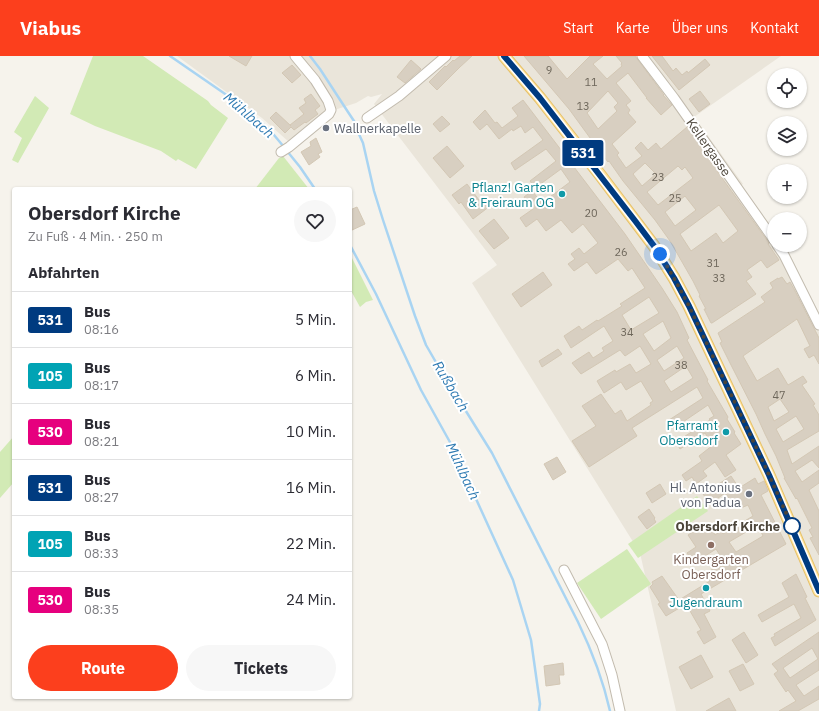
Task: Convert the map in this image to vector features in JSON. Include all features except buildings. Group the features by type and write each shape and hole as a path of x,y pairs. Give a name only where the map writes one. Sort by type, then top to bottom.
{"main road":[{"path":"504,56 540,98 625,208 654,246 674,278 689,306 769,475 819,591"}],"street":[{"path":"285,150 329,114 331,110 328,101 315,80 295,56"},
{"path":"367,118 399,96 446,56"},
{"name":"Kellergasse","path":"642,56 679,105 767,230"},
{"path":"782,252 819,325"},
{"path":"564,570 602,644 612,675 620,711"}],"shaded area":[{"path":"177,56 781,56 694,117 743,184 734,190 767,235 767,252 778,252 819,332 819,711 676,711 640,553 472,283 497,265 374,104 382,94 371,97 368,96 356,103 325,113 289,142 262,118"}],"green space":[{"path":"93,56 143,56 208,101 228,118 196,169 178,159 176,161 161,151 95,126 70,114"},
{"path":"35,96 49,108 18,163 12,160 22,138 14,132"},
{"path":"283,156 307,187 257,187 279,158"},
{"path":"352,258 373,300 366,302 360,307 352,293"},
{"path":"12,438 12,484 0,498 0,452"},
{"path":"697,496 708,511 638,558 628,544"},
{"path":"627,549 651,584 601,619 577,583"}],"waterway":[{"name":"Mühlbach","path":"170,56 231,98 269,129 284,147"},
{"name":"Rußbach","path":"310,56 354,121 363,143 374,191 383,220 426,345 492,453 578,622 597,666 610,711"},
{"name":"Mühlbach","path":"287,151 314,187"},
{"name":"Mühlbach","path":"352,249 376,294 421,390 451,444 513,580 531,640 540,704 539,711"}],"bus line":[{"name":"531","path":"504,56 540,98 665,262 689,306 769,475 819,591"}],"place":[{"name":"Wallnerkapelle","path":"326,128"},
{"name":"Pflanz! Garten & Freiraum OG","path":"562,194"},
{"name":"Pfarramt Obersdorf","path":"726,432"},
{"name":"Hl. Antonius von Padua","path":"749,494"},
{"name":"Obersdorf Kirche","path":"792,526"},
{"name":"Kindergarten Obersdorf","path":"711,545"},
{"name":"Jugendraum","path":"706,588"}],"route":[{"path":"660,254 689,306 792,526"}]}
